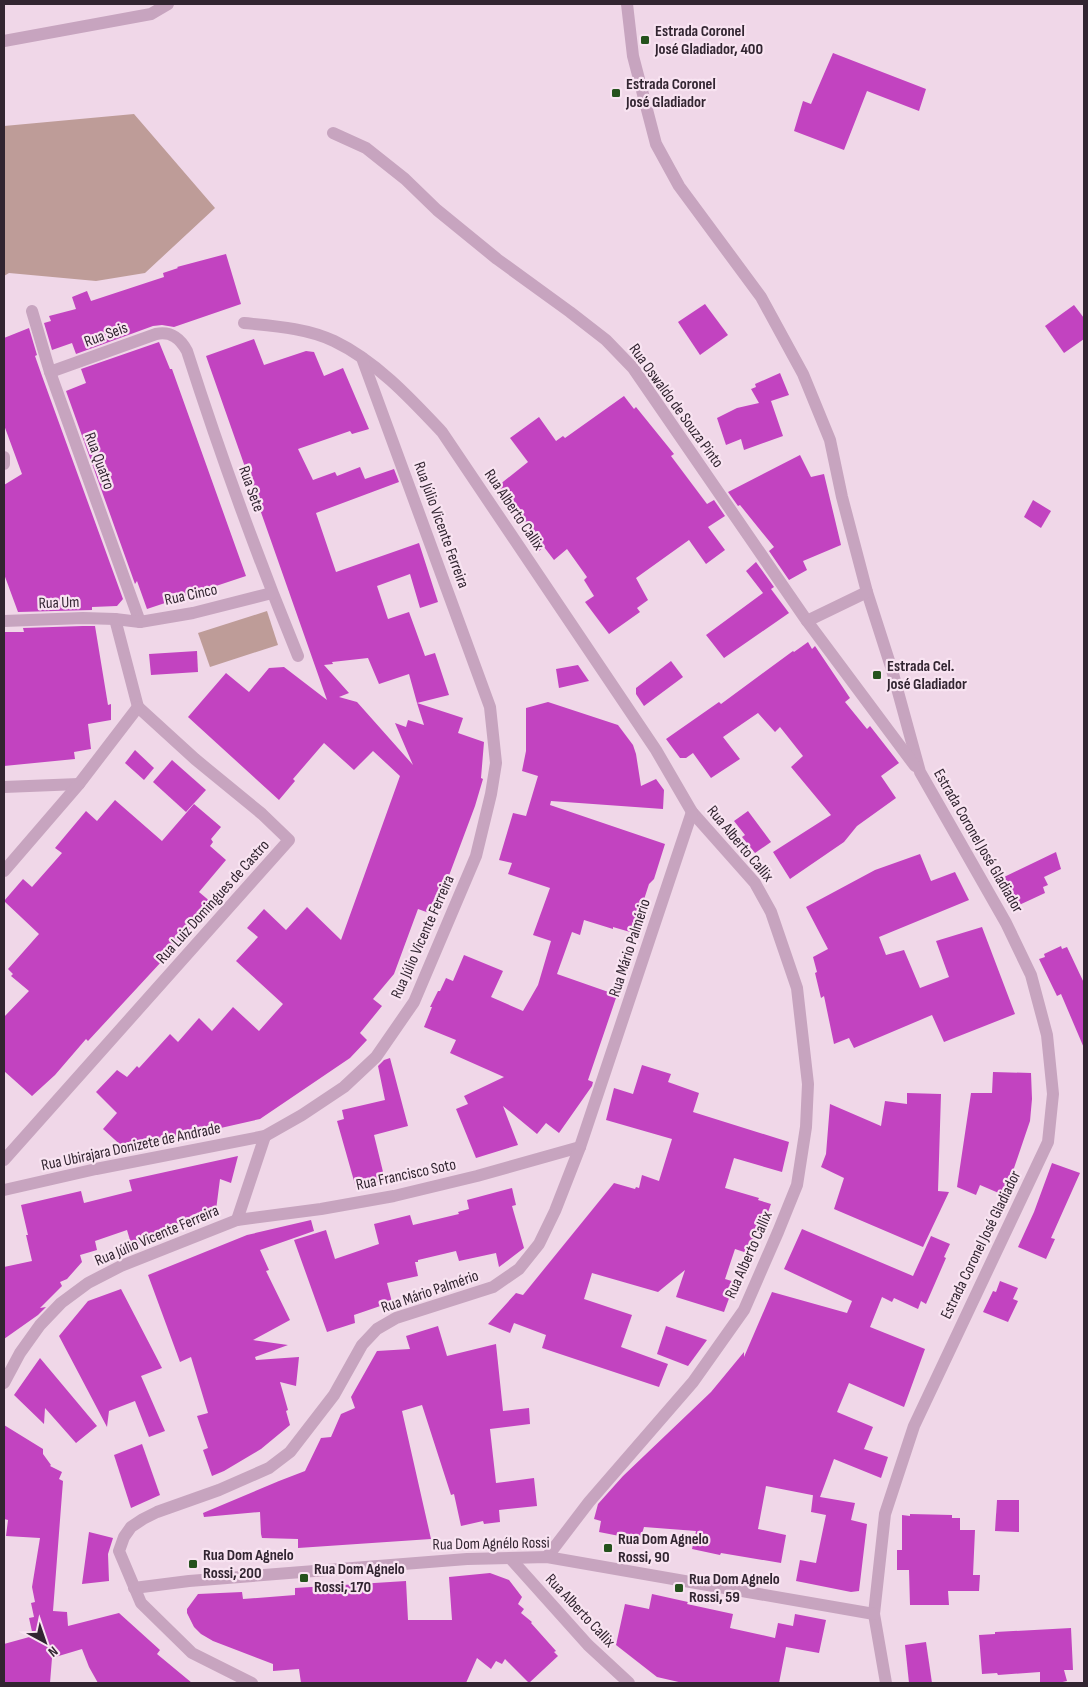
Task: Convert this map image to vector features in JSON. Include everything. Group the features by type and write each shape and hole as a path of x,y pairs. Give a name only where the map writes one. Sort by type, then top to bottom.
{"street":[{"path":"4,41 151,14 168,4"},
{"name":"Estrada Coronel José Gladiador","path":"627,4 633,56 656,144 679,186 761,297 803,374 830,440 842,497 867,592 892,670 920,772 1006,923 1031,974 1047,1035 1054,1094 1048,1142 914,1426 885,1514 874,1614 886,1683"},
{"name":"Rua Oswaldo de Souza Pinto","path":"333,133 366,148 497,259 606,340 633,368 806,621 920,772"},
{"name":"Rua Quatro","path":"32,311 50,372 140,622"},
{"name":"Rua Alberto Callix","path":"244,323 303,331 333,340 362,357 409,398 442,432 656,750 692,812 755,884 771,912 797,988 808,1084 806,1127 796,1186 744,1310 693,1382 589,1502 547,1558"},
{"name":"Rua Seis","path":"50,372 156,334 164,332 174,335"},
{"name":"Rua Sete","path":"174,335 182,342 187,351 210,424 272,592 298,656"},
{"name":"Rua Júlio Vicente Ferreira","path":"4,1383 20,1353 40,1325 61,1303 88,1283 121,1266 237,1220 265,1136 302,1115 344,1087 376,1057 414,1002 476,856 491,794 496,763 490,707 362,357"},
{"path":"4,457 4,464"},
{"name":"Rua Cinco","path":"115,619 140,622 193,613 272,592"},
{"path":"806,621 867,592"},
{"name":"Rua Um","path":"5,617 115,619"},
{"path":"4,871 79,784 138,707 115,619"},
{"name":"Rua Luiz Domingues de Castro","path":"4,1160 289,840 262,814 138,707"},
{"path":"4,788 79,784"},
{"name":"Rua Mário Palmério","path":"252,1683 192,1653 141,1603 118,1551 124,1537 131,1526 157,1512 219,1490 269,1468 290,1452 317,1420 334,1395 362,1345 377,1329 396,1318 493,1287 520,1269 539,1244 555,1211 580,1147 692,812"},
{"name":"Rua Ubirajara Donizete de Andrade","path":"4,1190 96,1169 265,1136"},
{"name":"Rua Francisco Soto","path":"237,1220 322,1209 394,1196 477,1176 580,1147"},
{"name":"Rua Alberto Callix","path":"510,1558 588,1645 629,1683"},
{"name":"Rua Dom Agnélo Rossi","path":"134,1588 189,1581 447,1560 547,1558 874,1614"}],"shaded area":[{"path":"134,114 215,208 145,273 96,281 9,273 4,276 4,126"},
{"path":"267,611 278,645 210,667 198,633"}],"building":[{"path":"833,53 926,89 919,111 867,91 844,150 794,131 803,101 811,104"},
{"path":"226,254 241,304 174,327 153,326 76,354 72,343 52,350 44,323 51,321 49,316 76,309 72,297 87,291 91,301 164,277 163,273 177,267"},
{"path":"705,304 728,335 700,355 678,322"},
{"path":"1074,305 1084,318 1084,339 1064,353 1045,326"},
{"path":"29,328 37,355 35,356 123,599 117,606 92,607 92,610 18,612 4,574 4,485 22,474 4,425 4,338"},
{"path":"254,339 264,365 306,351 314,352 324,376 343,368 369,429 352,434 350,431 298,449 313,480 335,472 337,476 360,467 365,479 394,469 399,482 316,513 336,572 419,543 438,602 420,608 410,574 377,586 388,619 409,612 425,656 435,653 449,695 417,703 463,718 458,733 484,742 481,778 483,779 475,806 438,905 436,905 432,914 418,909 394,974 373,999 382,1006 360,1033 367,1040 350,1058 260,1119 203,1132 207,1135 132,1142 125,1149 103,1129 117,1113 96,1092 117,1070 127,1077 137,1066 139,1068 170,1034 178,1042 199,1018 212,1031 233,1007 259,1031 283,1004 236,961 258,937 247,928 264,909 286,930 307,907 341,940 400,776 373,751 354,770 324,743 293,779 295,781 279,800 188,717 226,673 249,692 269,668 284,667 327,700 206,356","holes":["368,658 379,684 409,674 424,725 408,720 406,727 395,723 413,765 357,702 339,697 349,693 324,665 333,664 332,662"]},
{"path":"159,342 170,369 172,369 246,576 147,609 137,581 135,584 66,391 86,383 81,369"},
{"path":"780,373 789,395 771,401 783,436 744,450 741,439 726,445 717,418 737,408 759,403 751,389 756,387 755,384"},
{"path":"624,396 634,409 636,407 674,454 671,456 707,504 714,500 725,516 708,527 725,550 706,564 689,540 636,578 648,600 637,608 640,612 609,634 585,602 594,596 584,580 587,577 567,549 554,560 544,547 539,551 494,489 528,462 510,438 539,417 556,441 563,436 565,438"},
{"path":"800,455 811,477 824,474 841,545 803,561 807,570 789,580 769,551 774,547 728,492"},
{"path":"1033,500 1051,511 1041,528 1024,517"},
{"path":"756,562 774,587 771,589 789,613 724,658 706,635 763,593 746,571"},
{"path":"95,626 108,705 111,704 111,720 88,724 91,749 74,752 75,759 4,766 4,632 24,632 23,628"},
{"path":"808,642 812,649 815,646 850,698 845,702 867,729 870,726 899,763 881,776 896,798 857,826 844,842 790,879 773,852 831,815 791,767 803,756 780,727 775,732 758,713 723,737 740,759 711,778 693,753 686,758 680,758 666,739 719,702 721,704"},
{"path":"197,651 198,672 151,675 149,654"},
{"path":"671,661 683,677 644,706 636,694 636,688"},
{"path":"578,665 589,681 559,688 556,669"},
{"path":"548,702 618,725 633,745 641,786 656,779 664,790 663,809 551,801 550,805 665,844 654,879 649,884 638,918 641,919 637,934 584,920 580,935 572,932 557,974 617,995 588,1080 593,1082 592,1086 559,1133 546,1123 537,1134 503,1106 518,1145 476,1158 456,1109 468,1104 464,1096 504,1077 450,1053 456,1040 424,1027 432,1007 430,1007 438,991 440,991 446,978 453,981 464,955 503,971 491,997 523,1011 538,985 551,941 533,935 550,888 508,874 512,863 499,860 513,813 526,816 538,776 522,771 526,751 526,708"},
{"path":"135,750 154,768 144,780 125,763"},
{"path":"172,760 206,790 186,812 153,782"},
{"path":"115,800 162,841 194,804 221,827 211,839 213,842 210,846 226,860 199,892 212,903 162,961 88,1041 86,1039 55,1075 32,1096 4,1071 4,1017 29,991 11,976 13,974 8,969 39,934 4,901 23,879 32,887 62,853 55,848 86,811 97,821"},
{"path":"748,811 771,842 755,853 742,837 745,835 734,821"},
{"path":"1056,852 1061,869 1044,877 1048,885 1043,887 1045,893 1017,906 1004,877"},
{"path":"920,854 931,881 955,872 969,900 879,937 886,955 904,950 920,988 949,977 936,941 982,927 1015,1014 944,1042 932,1015 854,1048 849,1038 834,1044 824,996 821,998 813,957 828,949 806,907 875,870"},
{"path":"1061,946 1062,949 1067,947 1084,983 1084,1048 1061,994 1057,996 1039,959 1045,957 1044,954"},
{"path":"390,1058 408,1126 374,1135 385,1180 356,1188 337,1121 344,1119 342,1110 385,1100 378,1066 384,1060"},
{"path":"642,1065 671,1074 668,1082 699,1093 693,1112 789,1142 782,1172 734,1158 725,1188 759,1198 758,1200 771,1204 750,1254 735,1249 725,1279 735,1282 724,1312 676,1297 685,1270 658,1292 592,1273 584,1299 632,1315 621,1347 668,1364 659,1387 542,1348 546,1335 514,1323 510,1333 488,1324 516,1293 523,1295 614,1183 635,1189 636,1187 639,1188 642,1175 659,1181 672,1139 606,1120 614,1088 633,1094"},
{"path":"993,1072 1031,1073 1032,1099 1030,1121 1013,1171 1001,1194 980,1185 976,1195 957,1187 971,1093 992,1093"},
{"path":"907,1093 941,1094 938,1191 949,1192 923,1247 834,1209 844,1178 821,1167 826,1154 830,1104 881,1126 885,1101 907,1104"},
{"path":"238,1156 231,1183 220,1179 216,1210 188,1221 188,1223 177,1229 132,1247 127,1230 95,1241 97,1250 80,1255 82,1262 67,1279 60,1282 62,1286 40,1308 46,1307 38,1315 4,1339 4,1267 32,1261 21,1205 81,1191 84,1203 132,1191 129,1180"},
{"path":"1052,1163 1080,1173 1051,1238 1055,1239 1046,1259 1018,1247 1034,1212"},
{"path":"512,1188 516,1205 512,1206 524,1248 499,1267 496,1253 459,1261 456,1251 418,1260 418,1262 415,1262 418,1276 387,1283 392,1302 354,1315 355,1323 327,1332 294,1240 326,1230 335,1259 379,1244 374,1224 410,1215 413,1225 459,1214 458,1212 469,1209 467,1200"},
{"path":"311,1220 314,1231 260,1250 269,1270 266,1271 290,1320 253,1340 288,1345 255,1357 256,1360 299,1357 296,1386 280,1382 290,1425 261,1449 212,1476 203,1450 208,1448 197,1416 208,1413 191,1357 180,1362 148,1275 247,1235"},
{"path":"802,1229 913,1276 931,1236 950,1244 926,1304 921,1301 918,1309 894,1298 892,1302 882,1297 870,1327 925,1349 904,1407 849,1383 837,1412 873,1427 864,1449 888,1457 881,1478 834,1459 820,1497 855,1503 851,1520 867,1524 859,1591 851,1592 796,1581 800,1560 816,1563 826,1515 811,1512 813,1495 766,1486 758,1529 786,1535 781,1563 721,1553 720,1555 692,1549 696,1531 644,1527 640,1540 599,1532 601,1521 594,1519 598,1504 623,1476 711,1392 744,1352 744,1357 772,1292 847,1313 852,1301 784,1269"},
{"path":"1000,1281 1018,1288 1013,1299 1018,1301 1008,1322 983,1312 993,1291 996,1292"},
{"path":"121,1289 162,1368 141,1376 165,1431 149,1437 135,1401 109,1411 107,1427 59,1336 88,1301"},
{"path":"438,1326 447,1356 496,1344 503,1411 529,1408 530,1424 490,1429 496,1483 534,1478 537,1506 499,1510 500,1522 484,1524 483,1521 461,1526 454,1494 451,1495 422,1405 402,1411 431,1539 298,1548 298,1539 262,1538 260,1512 204,1517 203,1513 305,1471 321,1438 331,1437 341,1414 355,1408 351,1397 377,1351 410,1349 406,1336"},
{"path":"666,1326 707,1340 688,1366 657,1354"},
{"path":"40,1358 97,1426 76,1443 45,1408 44,1424 14,1395"},
{"path":"4,1425 43,1449 43,1454 50,1466 62,1472 59,1479 63,1481 53,1611 67,1612 68,1626 119,1613 160,1650 157,1654 192,1683 98,1683 82,1649 52,1658 50,1683 4,1683 4,1644 33,1636 29,1618 34,1617 31,1603 35,1602 32,1587 40,1538 6,1536 8,1520 4,1519"},
{"path":"142,1444 160,1495 131,1508 114,1455"},
{"path":"997,1500 1019,1500 1019,1532 995,1531"},
{"path":"910,1514 952,1515 952,1518 960,1518 960,1530 975,1530 973,1575 980,1575 979,1591 948,1591 949,1605 910,1605 909,1570 897,1570 897,1550 902,1550 902,1515 910,1516"},
{"path":"89,1532 113,1538 108,1554 109,1581 82,1584"},
{"path":"490,1573 509,1580 522,1597 518,1604 524,1609 521,1613 532,1622 558,1656 529,1683 505,1659 502,1664 496,1661 491,1669 477,1658 466,1683 301,1683 299,1669 273,1671 273,1664 213,1641 194,1627 187,1613 187,1609 198,1594 242,1592 243,1599 295,1595 295,1588 406,1581 408,1620 452,1620 449,1577"},
{"path":"652,1594 733,1614 730,1628 775,1638 778,1623 793,1626 795,1614 826,1620 819,1653 786,1647 779,1683 683,1683 657,1677 616,1645 625,1604 649,1609"},
{"path":"1071,1628 1073,1670 1064,1670 1067,1681 1040,1683 1040,1672 998,1675 997,1673 982,1674 979,1635 995,1634 995,1632"},
{"path":"926,1642 932,1683 909,1683 905,1645"}],"place":[{"name":"Estrada Coronel José Gladiador, 400","path":"645,40"},
{"name":"Estrada Coronel José Gladiador","path":"616,93"},
{"name":"Estrada Cel. José Gladiador","path":"877,675"},
{"name":"Rua Dom Agnelo Rossi, 90","path":"608,1548"},
{"name":"Rua Dom Agnelo Rossi, 200","path":"193,1564"},
{"name":"Rua Dom Agnelo Rossi, 170","path":"304,1578"},
{"name":"Rua Dom Agnelo Rossi, 59","path":"679,1588"}]}
